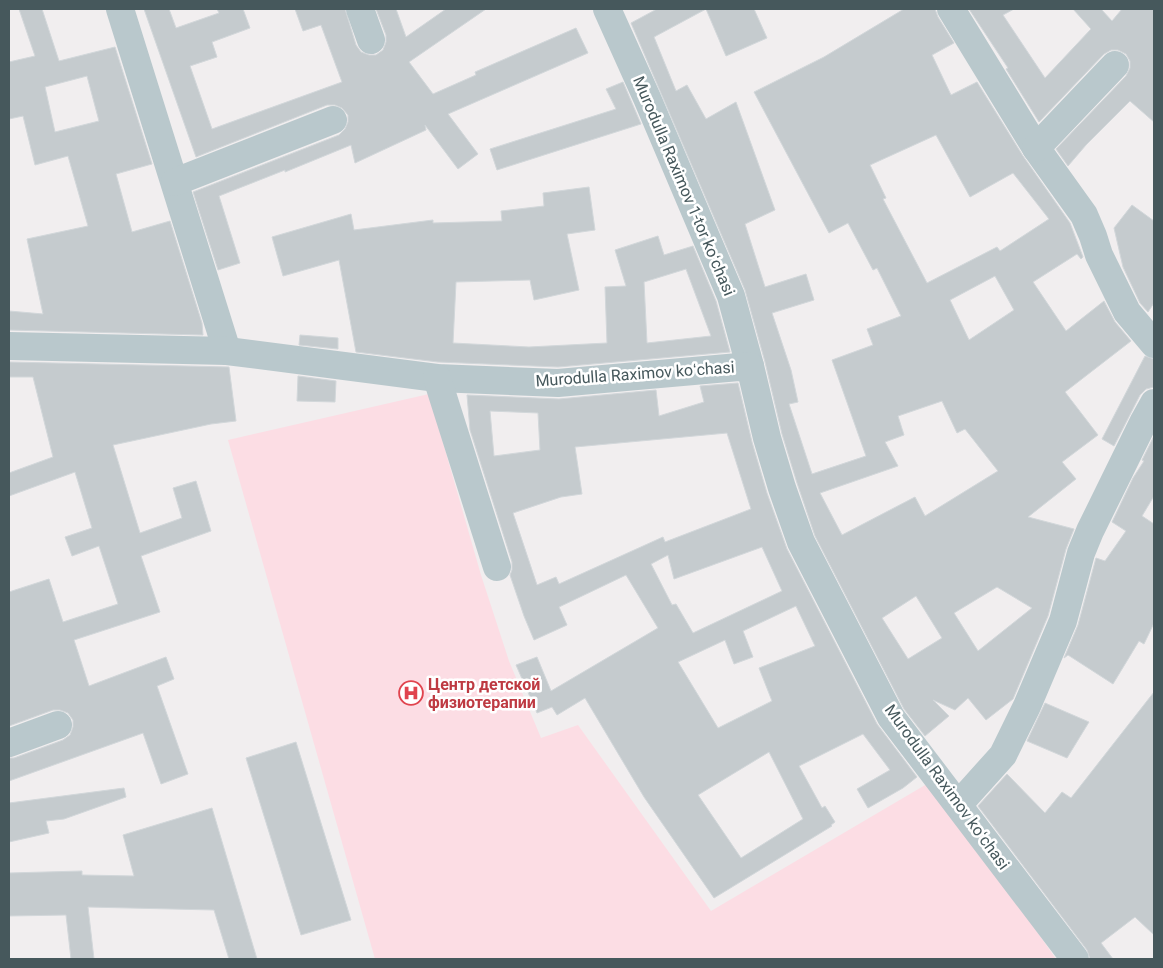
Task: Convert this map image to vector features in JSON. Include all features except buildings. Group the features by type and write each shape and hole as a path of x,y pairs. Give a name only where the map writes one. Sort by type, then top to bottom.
{"street":[{"path":"120,9 227,351"},
{"path":"360,9 371,40"},
{"name":"Murodulla Raximov 1-tor koʻchasi","path":"607,9 731,296 750,366"},
{"path":"952,9 1036,148 1084,216 1099,255 1127,312 1154,344"},
{"path":"1036,148 1115,65"},
{"path":"175,182 333,120"},
{"name":"Murodulla Raximov koʻchasi","path":"9,346 227,351 437,378 558,383 750,366 767,438 801,542 891,716 1076,959"},
{"path":"437,378 497,567"},
{"path":"959,804 1002,755 1027,706 1063,621 1081,553 1090,531 1154,402"},
{"path":"9,742 58,725"}],"shaded area":[{"name":"Центр детской физиотерапии","path":"429,394 481,575 509,661 541,738 578,725 711,911 932,781 1056,959 375,959 228,440"}],"place":[{"name":"Центр детской физиотерапии","path":"411,693"}]}
